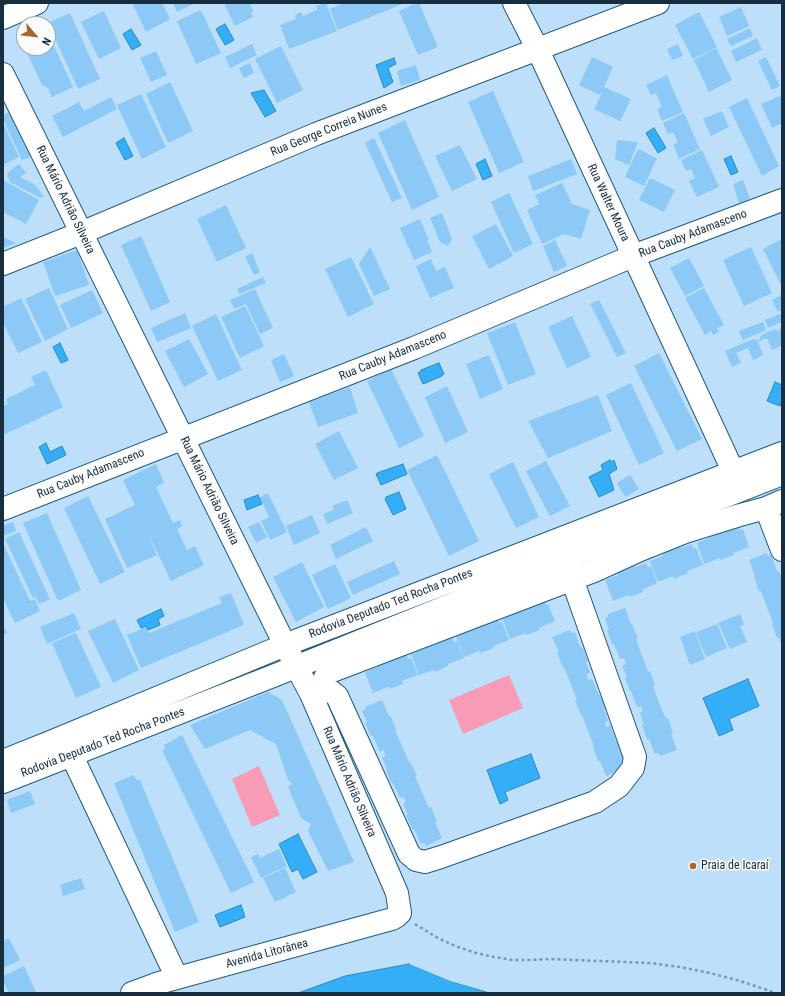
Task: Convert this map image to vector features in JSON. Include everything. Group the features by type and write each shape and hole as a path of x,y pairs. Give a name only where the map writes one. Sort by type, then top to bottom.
{"street":[{"path":"3,18 37,3"},
{"name":"Rua Walter Moura","path":"514,3 538,50 736,481"},
{"name":"Rua George Correia Nunes","path":"3,264 81,233 316,134 658,3"},
{"name":"Rua Mário Adrião Silveira","path":"3,74 285,645 297,667 315,693 397,893 400,913"},
{"name":"Rua Cauby Adamasceno","path":"3,509 414,348 633,256 782,200"},
{"name":"Rodovia Deputado Ted Rocha Pontes","path":"3,782 297,667 569,569 736,481 782,453"},
{"name":"Rodovia Deputado Ted Rocha Pontes","path":"3,761 48,744 285,645 736,481 782,474"},
{"path":"315,693 327,673 569,569 594,571 684,532 774,504 782,550"},
{"path":"315,693 332,692 338,696 409,854 416,860 425,862 441,857 595,802 619,786 633,768 635,757 569,569"},
{"path":"72,756 177,978"},
{"name":"Avenida Litorânea","path":"132,993 159,983 392,919 400,913"}],"path":[{"path":"400,913 417,926 455,946 494,957 512,960 549,959 650,963 710,973 776,993"}],"shaded area":[{"path":"509,675 523,708 463,734 449,700"},
{"path":"259,766 280,815 252,827 232,779"}],"water":[{"path":"225,24 234,40 225,45 216,29"},
{"path":"131,29 141,45 132,50 123,34"},
{"path":"394,58 396,64 388,68 393,82 384,88 376,65"},
{"path":"264,90 276,111 265,117 251,93"},
{"path":"654,128 666,148 658,153 646,133"},
{"path":"124,138 133,156 125,160 116,143"},
{"path":"731,156 738,172 731,175 724,159"},
{"path":"485,159 492,176 483,180 476,164"},
{"path":"60,343 68,360 61,363 53,347"},
{"path":"439,363 444,374 423,384 418,373 421,370"},
{"path":"775,382 782,385 782,401 780,406 767,401"},
{"path":"46,443 50,452 62,446 66,455 47,464 39,447"},
{"path":"610,460 611,462 614,460 617,469 609,474 614,490 599,497 589,477 603,470 601,465"},
{"path":"403,464 407,474 381,485 376,474 377,473"},
{"path":"399,492 406,509 393,515 385,499 386,497"},
{"path":"258,495 262,504 247,510 244,500"},
{"path":"161,609 164,616 158,619 160,625 148,630 146,626 141,628 137,620"},
{"path":"748,679 759,706 729,719 733,730 719,736 703,698"},
{"path":"531,754 540,778 505,792 508,800 500,804 487,770"},
{"path":"298,834 317,872 303,879 298,869 292,872 279,844"},
{"path":"241,905 245,917 220,927 215,915"},
{"path":"409,964 450,981 490,993 298,993 345,976"}],"pier":[{"path":"412,963 451,980 490,991 492,993 450,981 409,964"}],"building":[{"path":"132,3 162,3 170,19 146,32"},
{"path":"173,3 195,3 177,12"},
{"path":"224,3 250,3 253,11 251,12 253,17 235,26"},
{"path":"326,3 337,31 289,49 280,25 296,19 295,15 301,12 303,16 317,10 316,6"},
{"path":"344,3 405,3 338,30 330,9"},
{"path":"419,3 438,47 418,55 399,11"},
{"path":"741,7 749,26 727,36 719,17"},
{"path":"201,10 221,53 196,64 177,21"},
{"path":"104,11 121,48 99,59 81,22"},
{"path":"699,12 717,47 693,59 675,25"},
{"path":"70,13 100,79 78,89 56,41 56,19"},
{"path":"750,28 753,36 731,46 727,39"},
{"path":"757,38 762,50 736,62 731,51"},
{"path":"252,44 257,55 230,68 225,57"},
{"path":"678,44 683,56 672,60 667,49"},
{"path":"281,46 303,90 277,103 255,59"},
{"path":"716,48 732,80 709,92 694,60"},
{"path":"56,51 73,87 52,97 48,88 42,85 28,56 56,56"},
{"path":"156,51 167,75 151,82 140,58"},
{"path":"592,57 613,67 604,87 631,99 620,121 594,109 603,91 600,95 579,85"},
{"path":"766,57 780,86 772,90 758,61"},
{"path":"250,63 254,73 244,78 239,68"},
{"path":"416,65 420,80 401,86 397,71"},
{"path":"667,75 683,112 662,121 657,109 662,107 656,93 651,95 646,85"},
{"path":"170,82 193,131 168,143 146,94"},
{"path":"493,91 524,162 499,173 468,102"},
{"path":"141,94 166,147 142,159 117,105"},
{"path":"782,95 782,123 772,128 761,104"},
{"path":"111,97 117,109 63,137 52,116 79,102 84,111"},
{"path":"747,98 779,166 762,176 729,107"},
{"path":"722,111 729,127 711,136 703,119"},
{"path":"10,112 31,157 22,160 3,119 3,115"},
{"path":"684,113 700,149 679,159 673,144 678,143 673,132 668,134 663,123"},
{"path":"405,120 439,197 412,210 378,133"},
{"path":"3,123 19,157 3,165"},
{"path":"374,138 402,198 392,202 365,143"},
{"path":"617,140 638,142 629,165 615,159"},
{"path":"460,145 477,179 452,191 435,156"},
{"path":"638,149 657,158 644,186 625,177"},
{"path":"702,150 719,187 697,197 689,181 695,178 691,169 686,171 681,160"},
{"path":"571,159 577,174 533,191 528,176"},
{"path":"19,164 26,173 20,177 34,184 44,196 41,198 10,182 7,173"},
{"path":"650,178 675,190 664,212 639,200"},
{"path":"3,180 39,200 26,224 3,212"},
{"path":"743,180 750,199 739,203 733,184"},
{"path":"562,183 572,204 590,210 581,239 564,234 542,244 527,210 539,204 535,195"},
{"path":"509,193 533,244 514,253 491,202"},
{"path":"226,205 246,248 217,262 197,219"},
{"path":"442,213 452,239 448,246 440,242 430,218"},
{"path":"420,219 429,240 427,240 432,252 414,260 400,228"},
{"path":"496,224 513,256 489,269 472,236"},
{"path":"141,236 170,302 151,311 121,245"},
{"path":"3,237 16,243 3,248"},
{"path":"782,239 782,287 763,249"},
{"path":"555,240 567,266 554,272 543,246"},
{"path":"370,247 390,289 374,296 359,264"},
{"path":"751,247 772,293 744,306 723,260"},
{"path":"77,250 89,285 55,296 43,262"},
{"path":"252,253 260,272 254,275 245,257"},
{"path":"351,257 374,304 348,317 325,269"},
{"path":"689,258 704,286 685,296 670,268"},
{"path":"431,259 436,271 445,267 454,288 430,298 416,266"},
{"path":"263,277 266,283 239,294 237,289"},
{"path":"49,288 68,329 45,341 25,299"},
{"path":"704,288 724,325 717,328 719,332 713,335 711,331 705,335 685,298"},
{"path":"255,289 273,328 260,334 246,304 234,309 230,300"},
{"path":"92,290 103,313 71,328 60,305"},
{"path":"781,295 782,310 778,312 772,300"},
{"path":"21,298 42,342 18,353 3,322 3,307"},
{"path":"599,300 626,353 617,357 590,304"},
{"path":"245,306 264,346 240,358 221,317"},
{"path":"185,313 191,328 157,342 151,328"},
{"path":"782,313 782,322 768,328 765,320"},
{"path":"216,314 242,370 218,381 192,326"},
{"path":"572,316 591,357 567,368 548,327"},
{"path":"515,322 536,374 508,385 487,333"},
{"path":"763,322 766,330 743,340 739,331"},
{"path":"782,327 782,345 772,350 767,338 758,342 763,355 753,360 748,348 736,353 741,363 732,367 725,351 753,339 759,341 761,335 775,329 779,331"},
{"path":"189,339 208,374 184,387 165,351"},
{"path":"659,353 702,439 677,451 634,366"},
{"path":"284,354 294,376 280,382 271,360"},
{"path":"489,355 503,389 480,399 466,364"},
{"path":"391,369 424,436 399,448 367,381"},
{"path":"46,370 63,407 3,435 3,406 8,404 6,399 35,385 31,377"},
{"path":"631,383 664,453 639,465 606,395"},
{"path":"447,386 468,432 445,443 425,397"},
{"path":"350,387 358,413 318,427 309,402"},
{"path":"598,395 612,431 548,458 528,421"},
{"path":"339,431 358,468 334,480 315,444"},
{"path":"437,455 479,541 449,556 407,470"},
{"path":"546,461 570,506 550,516 526,471"},
{"path":"513,462 539,517 516,528 489,474"},
{"path":"156,464 164,483 156,487 173,523 180,520 182,526 177,529 187,550 195,546 204,565 171,581 146,529 157,555 127,568 105,519 135,505 123,480"},
{"path":"630,475 639,489 625,497 617,483"},
{"path":"268,493 287,532 270,540 261,521 269,517 260,497"},
{"path":"88,496 125,572 100,584 64,508"},
{"path":"347,500 353,513 327,524 323,514 334,510 332,506"},
{"path":"47,513 81,590 58,601 23,523"},
{"path":"312,515 320,533 294,545 286,526"},
{"path":"13,522 16,531 3,536 3,526"},
{"path":"259,522 267,537 256,543 248,527"},
{"path":"738,526 740,530 743,529 749,547 733,553 734,555 704,564 697,543 709,538 708,534"},
{"path":"366,527 373,541 336,559 330,545"},
{"path":"19,532 50,599 39,604 36,597 33,598 5,539"},
{"path":"3,543 30,601 35,599 40,611 15,623 3,598"},
{"path":"692,544 693,548 696,548 703,565 687,571 688,573 674,579 673,576 658,582 650,561 663,556 661,552 680,545 681,548"},
{"path":"767,553 768,556 771,555 777,571 779,571 782,578 782,645 779,638 777,638 772,624 773,623 761,591 759,591 749,560"},
{"path":"394,561 400,574 353,595 347,582"},
{"path":"302,562 324,607 296,622 273,577"},
{"path":"646,563 648,567 651,566 657,583 642,590 643,592 629,597 628,595 613,601 605,580 618,575 616,571 634,564 635,567"},
{"path":"335,564 351,598 328,609 312,575"},
{"path":"231,593 244,625 141,668 127,635 146,627 149,633 222,603 219,597"},
{"path":"544,600 546,605 548,604 555,621 539,628 540,630 510,639 502,617"},
{"path":"625,608 638,638 636,639 648,672 650,671 659,703 666,719 668,718 673,733 671,734 677,750 660,756 659,753 655,754 649,739 647,739 640,713 643,711 641,706 637,707 625,678 627,677 622,666 626,664 624,658 620,659 607,630 609,630 605,618 608,617 608,614"},
{"path":"74,613 81,629 47,644 40,627"},
{"path":"740,614 744,625 740,626 747,642 730,649 718,623"},
{"path":"115,619 139,670 113,683 88,631"},
{"path":"498,619 499,623 502,622 509,640 493,646 494,648 480,653 479,651 464,657 456,636 469,631 467,627"},
{"path":"717,624 727,648 706,657 696,632"},
{"path":"3,625 7,633 3,635"},
{"path":"570,630 571,633 575,632 580,647 583,648 588,661 586,662 590,673 587,674 587,677 589,680 592,679 606,708 604,709 608,721 605,722 606,727 610,725 623,754 626,767 606,776 600,761 598,761 593,747 594,746 575,701 577,700 557,653 559,652 552,637"},
{"path":"695,631 705,659 690,665 680,637"},
{"path":"76,633 101,687 76,698 52,643"},
{"path":"452,637 454,642 457,641 464,658 448,664 448,666 435,672 434,670 419,675 411,654 424,649 422,645 440,638 441,642"},
{"path":"406,655 408,659 411,658 418,675 402,681 403,684 389,689 388,687 373,693 365,672 378,667 376,663 394,656 396,659"},
{"path":"268,692 282,700 354,862 328,871 308,831 311,824 301,818 288,787 292,784 288,780 276,744 250,730 205,749 190,725"},
{"path":"382,700 389,716 390,715 409,762 410,761 417,776 415,776 429,808 431,807 437,822 435,822 442,838 426,846 424,842 421,844 414,829 412,829 403,803 406,802 403,797 400,798 393,783 391,783 386,769 382,757 386,756 383,750 380,752 365,723 367,722 362,711 366,709 365,707"},
{"path":"182,735 254,882 231,893 162,750 165,749 164,745"},
{"path":"134,775 136,780 140,780 199,922 175,932 114,783"},
{"path":"30,791 35,804 11,813 7,800"},
{"path":"279,849 287,866 261,878 251,857 258,854 260,858"},
{"path":"285,868 296,892 275,902 263,878"},
{"path":"81,878 85,889 63,896 60,885"},
{"path":"9,938 20,960 3,968 3,941"},
{"path":"24,966 36,992 9,993 3,981 3,976"}],"place":[{"name":"Praia de Icaraí","path":"693,866"}]}
